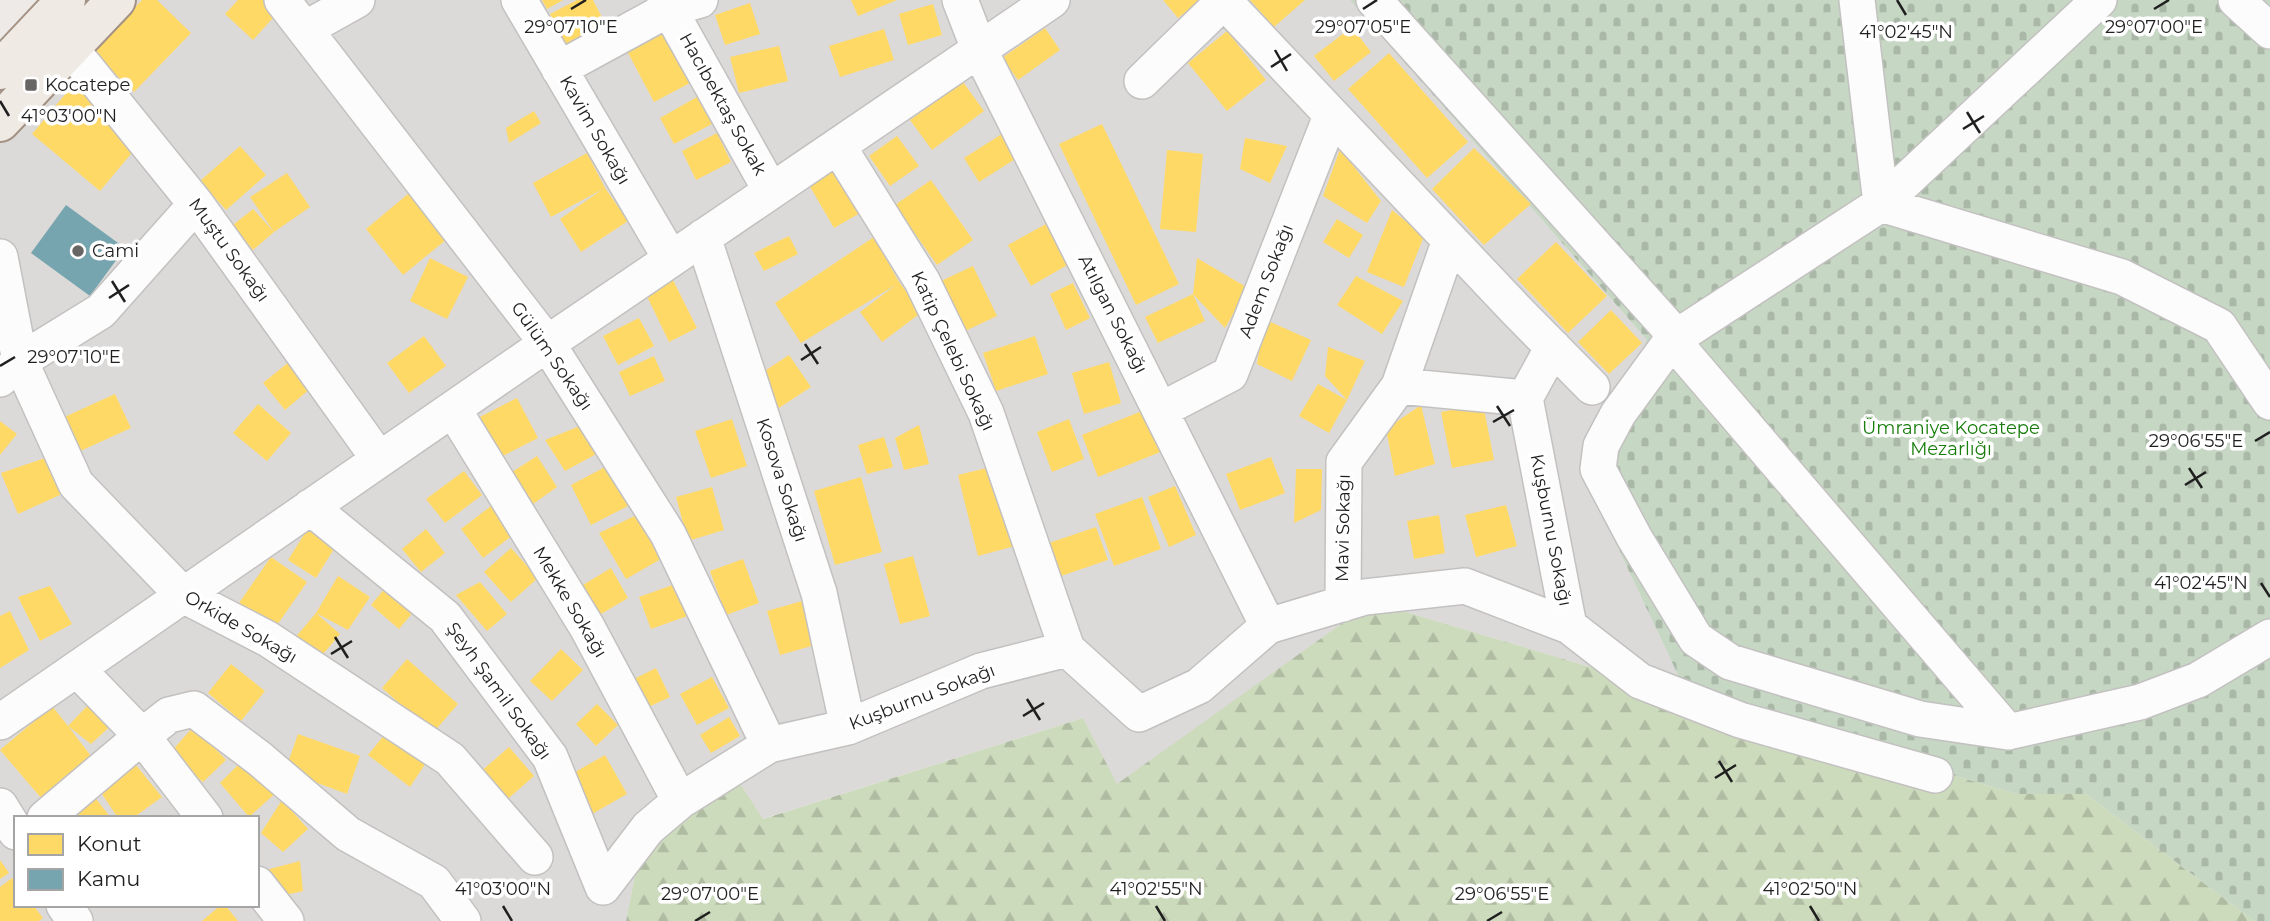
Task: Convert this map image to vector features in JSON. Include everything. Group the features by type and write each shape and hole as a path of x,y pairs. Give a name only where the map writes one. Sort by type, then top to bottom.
{"main road":[{"path":"0,70 66,0"},
{"path":"0,122 116,0"}],"street":[{"name":"Gülüm Sokağı","path":"282,0 547,343 668,534 769,745"},
{"path":"305,29 357,0"},
{"name":"Kavim Sokağı","path":"519,0 671,260"},
{"name":"Atılgan Sokağı","path":"960,0 979,50 1268,626"},
{"path":"0,722 547,343 1052,0"},
{"path":"1142,82 1224,0 1331,116 1592,387"},
{"path":"1374,0 1668,327 1672,340 2008,732"},
{"path":"1857,0 1881,204"},
{"path":"2099,0 1881,204 1672,340 1618,414 1601,446 1598,469 1634,537 1696,639 1730,662 1920,719 2008,732 2140,702 2198,680 2270,637"},
{"path":"2235,0 2270,31"},
{"path":"559,69 678,3"},
{"name":"Hacıbektaş Sokak","path":"678,3 771,191"},
{"name":"Muştu Sokağı","path":"70,48 196,204 379,459"},
{"name":"Adem Sokağı","path":"1161,410 1230,374 1331,116"},
{"name":"Katip Çelebi Sokağı","path":"838,146 922,281 986,413 1067,649"},
{"path":"10,370 101,311 196,204"},
{"path":"1881,204 2122,277 2219,326 2270,402"},
{"name":"Kosova Sokağı","path":"704,237 819,593 848,726"},
{"name":"Mavi Sokağı","path":"1343,604 1344,462 1399,386 1450,240"},
{"name":"Orkide Sokağı","path":"0,257 10,370 76,484 183,596 268,639 450,759 534,857"},
{"path":"1399,386 1525,398 1553,347"},
{"name":"Kuşburnu Sokağı","path":"1525,398 1569,626"},
{"name":"Mekke Sokağı","path":"453,409 587,627 680,801"},
{"name":"Şeyh Şamil Sokağı","path":"310,507 445,617 550,757 603,887"},
{"name":"Kuşburnu Sokağı","path":"603,887 648,828 680,801 769,745 848,726 981,671 1067,649 1139,714 1199,686 1268,626 1365,597 1465,586 1569,626"},
{"path":"1569,626 1640,681 1740,720 1936,775"},
{"path":"77,669 142,736 203,816"},
{"path":"47,816 169,715 194,709 260,759 348,834 435,882 463,921"},
{"path":"0,806 14,829"},
{"path":"259,887 286,921"}],"shaded area":[{"path":"132,0 1350,0 1647,340 1583,474 1688,696 1372,602 1117,785 1083,718 762,819 733,772 637,865 626,921 0,921 0,141"}],"green space":[{"name":"Ümraniye Kocatepe Mezarlığı","path":"1350,0 2270,0 2270,921 2254,921 2086,794 2017,794 1688,696 1583,474 1647,340"},
{"path":"1372,602 2017,794 2086,794 2254,921 626,921 637,865 732,771 763,819 1083,718 1117,784"}],"building: Konut":[{"path":"142,0 157,0 191,33 134,92 92,52"},
{"path":"238,0 269,0 280,10 253,40 225,14"},
{"path":"542,0 563,0 547,9"},
{"path":"577,0 593,0 608,29 568,50 550,14"},
{"path":"851,0 897,0 858,16"},
{"path":"1163,0 1201,0 1178,18"},
{"path":"1250,0 1305,0 1274,27"},
{"path":"750,3 760,34 725,45 715,15"},
{"path":"933,4 942,35 908,45 899,14"},
{"path":"1352,27 1371,52 1334,81 1314,56"},
{"path":"1045,28 1060,50 1018,80 1002,58"},
{"path":"884,29 894,60 840,77 829,46"},
{"path":"662,30 690,83 654,102 626,49"},
{"path":"1227,31 1266,80 1227,111 1188,63"},
{"path":"779,46 788,81 739,93 730,57"},
{"path":"1389,53 1468,142 1427,178 1348,89"},
{"path":"963,82 984,111 932,150 910,120"},
{"path":"73,85 141,142 100,191 32,134"},
{"path":"697,97 712,124 674,144 660,118"},
{"path":"534,111 541,123 509,143 506,128"},
{"path":"1102,124 1179,284 1136,305 1059,144"},
{"path":"1005,132 1020,156 979,182 964,158"},
{"path":"717,133 731,162 696,180 682,151"},
{"path":"897,136 919,166 890,186 869,156"},
{"path":"1245,138 1287,146 1270,183 1240,169"},
{"path":"240,146 266,175 226,210 200,181"},
{"path":"1474,148 1531,204 1484,245 1432,189"},
{"path":"1340,149 1381,201 1367,223 1323,196"},
{"path":"1167,150 1203,154 1196,232 1160,229"},
{"path":"587,153 605,188 628,221 581,252 560,219 603,189 551,217 533,183"},
{"path":"835,170 860,213 834,228 809,185"},
{"path":"287,173 310,207 274,232 250,197"},
{"path":"931,180 973,240 937,265 895,205"},
{"path":"414,189 452,235 403,275 366,229"},
{"path":"253,209 274,232 253,250 233,225"},
{"path":"1392,210 1424,236 1404,287 1367,272"},
{"path":"1337,219 1363,235 1349,258 1323,242"},
{"path":"1046,224 1069,264 1031,286 1008,245"},
{"path":"789,236 798,254 764,271 754,253"},
{"path":"874,237 899,282 922,312 882,342 860,312 897,284 801,343 775,303"},
{"path":"1556,242 1607,296 1568,333 1517,279"},
{"path":"430,258 468,277 447,319 410,301"},
{"path":"1197,258 1248,288 1225,328 1193,294"},
{"path":"973,266 997,316 963,332 939,282"},
{"path":"671,276 697,328 669,342 644,290"},
{"path":"1356,276 1403,301 1382,334 1337,305"},
{"path":"1073,283 1090,318 1066,330 1050,294"},
{"path":"1193,294 1205,321 1158,343 1145,317"},
{"path":"1611,310 1642,343 1609,374 1578,342"},
{"path":"639,318 654,346 618,365 603,336"},
{"path":"1264,319 1311,340 1292,381 1257,364"},
{"path":"424,336 446,366 409,393 387,363"},
{"path":"1035,336 1048,374 996,391 983,353"},
{"path":"1328,347 1365,361 1347,400 1325,376"},
{"path":"789,355 811,387 779,408 757,376"},
{"path":"654,356 665,381 630,396 619,372"},
{"path":"289,362 311,388 285,410 263,383"},
{"path":"1109,362 1121,403 1084,414 1072,373"},
{"path":"1318,384 1347,400 1329,433 1299,416"},
{"path":"115,394 131,428 76,453 60,419"},
{"path":"517,398 538,438 497,459 476,419"},
{"path":"258,404 291,433 267,461 233,433"},
{"path":"1483,404 1494,460 1452,468 1441,412"},
{"path":"1421,405 1435,464 1395,476 1386,429"},
{"path":"1147,409 1163,451 1098,477 1082,435"},
{"path":"732,419 747,466 711,478 695,431"},
{"path":"1069,419 1084,459 1052,472 1037,432"},
{"path":"0,421 17,434 0,455"},
{"path":"585,424 600,452 565,471 545,440"},
{"path":"919,425 929,464 904,470 895,438"},
{"path":"884,437 893,467 867,474 858,445"},
{"path":"537,456 557,487 533,504 512,472"},
{"path":"48,457 62,494 18,514 1,473"},
{"path":"1271,457 1285,493 1240,510 1226,474"},
{"path":"607,466 628,506 591,525 571,485"},
{"path":"995,466 1015,546 978,556 958,475"},
{"path":"1296,469 1322,469 1321,510 1294,523"},
{"path":"464,471 482,495 445,523 426,499"},
{"path":"861,477 882,552 835,565 814,491"},
{"path":"1175,486 1196,535 1169,547 1148,497"},
{"path":"712,487 724,530 688,541 676,497"},
{"path":"1142,497 1161,549 1114,566 1095,514"},
{"path":"495,503 517,532 483,558 461,529"},
{"path":"1506,505 1517,546 1476,557 1465,515"},
{"path":"641,513 668,555 626,579 599,533"},
{"path":"1439,515 1445,553 1414,559 1407,521"},
{"path":"312,522 340,539 316,578 288,560"},
{"path":"1096,527 1108,560 1061,576 1049,543"},
{"path":"426,529 445,553 421,572 402,549"},
{"path":"511,548 538,578 511,602 484,572"},
{"path":"913,556 930,616 900,624 884,564"},
{"path":"271,557 307,582 273,631 237,606"},
{"path":"743,559 759,603 726,615 710,571"},
{"path":"611,568 628,598 591,620 573,591"},
{"path":"338,576 370,597 348,630 316,613"},
{"path":"480,582 507,614 487,631 456,595"},
{"path":"681,582 693,614 651,629 639,597"},
{"path":"50,586 72,624 40,641 18,597"},
{"path":"387,586 415,610 399,629 371,605"},
{"path":"802,601 815,645 780,655 767,611"},
{"path":"10,611 29,650 0,668 0,616"},
{"path":"316,613 340,634 319,659 294,639"},
{"path":"561,649 583,670 552,701 530,681"},
{"path":"407,659 458,704 433,733 382,688"},
{"path":"231,664 265,691 241,721 208,693"},
{"path":"656,668 670,697 642,710 628,682"},
{"path":"712,677 729,708 697,725 680,694"},
{"path":"92,701 116,721 91,744 68,726"},
{"path":"597,704 618,725 596,746 576,724"},
{"path":"52,706 91,756 42,799 0,750"},
{"path":"729,717 740,736 711,753 700,735"},
{"path":"194,726 226,760 203,782 169,754"},
{"path":"390,728 429,758 410,787 368,755"},
{"path":"298,734 360,756 347,794 285,771"},
{"path":"509,747 534,776 503,803 478,774"},
{"path":"605,755 627,794 592,814 570,775"},
{"path":"131,759 162,797 136,816 117,816 98,788"},
{"path":"244,759 278,791 248,816 220,783"},
{"path":"93,795 109,816 67,816"},
{"path":"282,800 308,829 283,852 261,833"},
{"path":"0,860 9,873 0,879"},
{"path":"300,861 303,891 277,897 266,870"},
{"path":"12,878 14,907 35,907 43,918 39,921 0,921 0,887"},
{"path":"219,907 227,907 238,921 202,921"}],"building: Kamu":[{"name":"Cami","path":"66,205 125,248 90,296 31,253"}],"place":[{"name":"Kocatepe","path":"31,85"},
{"name":"Cami","path":"78,251"}]}
